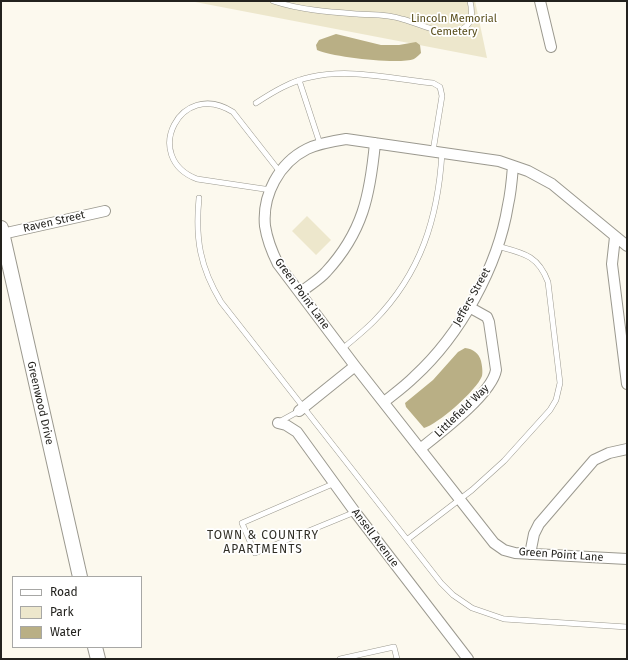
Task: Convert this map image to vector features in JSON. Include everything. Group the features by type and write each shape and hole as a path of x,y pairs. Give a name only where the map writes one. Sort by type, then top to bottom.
{"street":[{"path":"540,1 551,47"},
{"name":"Green Point Lane","path":"627,246 552,184 528,171 499,161 346,139 320,144 306,149 280,172 271,190 265,213 270,246 278,264 355,366 494,543 504,550 515,553 627,559"},
{"path":"300,293 325,273 342,253 355,232 368,196 375,143"},
{"name":"Jeffers Street","path":"384,402 415,377 437,353 469,307 484,282 497,246 508,207 513,166"},
{"name":"Raven Street","path":"2,231 105,211"},
{"name":"Greenwood Drive","path":"2,231 80,576"},
{"path":"616,237 612,264 627,384"},
{"name":"Littlefield Way","path":"420,449 470,406 495,376 496,370 487,316 469,307"},
{"path":"301,409 355,366"},
{"name":"Ansell Avenue","path":"278,423 286,425 297,432 355,512 468,659"},
{"path":"530,554 534,534 539,524 594,460 609,453 627,449"},
{"path":"95,648 98,659"}],"lane":[{"path":"273,1 301,9 402,18 438,30 451,32 465,27 470,22 472,12 470,1"},
{"path":"256,103 273,92 299,80 331,74 350,73 433,84 440,87 442,96 437,152 440,188 434,218 424,244 412,268 393,299 374,321 342,349"},
{"path":"299,80 320,144"},
{"path":"271,190 197,179 187,175 179,168 170,149 171,131 175,122 182,113 200,104 214,104 225,107 233,112 280,172"},
{"path":"199,198 197,219 198,241 201,258 213,289 221,302 301,409 408,539 441,582 472,608 504,619 627,627"},
{"path":"408,539 459,498 472,490 504,461 550,410 559,390 548,282 544,269 536,260 524,254 497,246"},
{"path":"278,423 301,409"},
{"path":"334,483 242,523 255,553 355,512"},
{"path":"340,659 394,648 397,659"}],"green space":[{"name":"Lincoln Memorial Cemetery","path":"190,1 475,1 487,58"},
{"path":"307,216 331,240 316,255 292,231"}],"water":[{"path":"336,34 381,45 399,45 416,42 420,45 421,53 414,59 406,61 381,61 350,58 317,50 316,45 319,40"},
{"path":"465,348 473,350 480,358 482,364 482,376 479,382 465,398 447,414 438,421 424,428 406,407 405,403 433,380 458,352"}],"district":[{"name":"TOWN & COUNTRY APARTMENTS","path":"263,543"}]}
